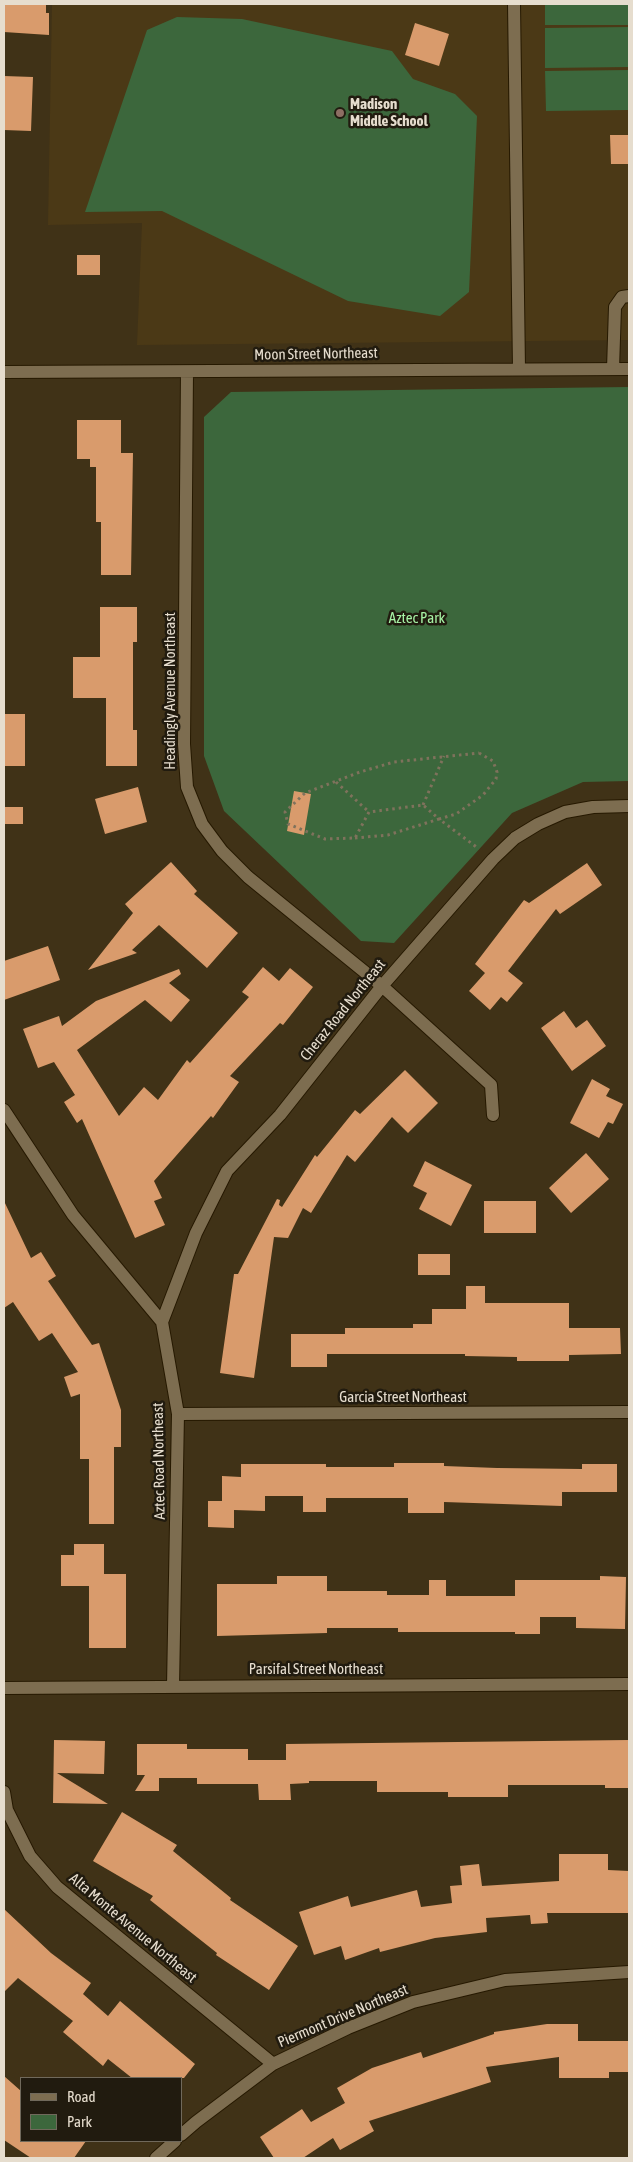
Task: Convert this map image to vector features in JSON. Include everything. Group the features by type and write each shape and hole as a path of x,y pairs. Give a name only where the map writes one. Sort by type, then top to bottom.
{"street":[{"path":"514,4 519,369"},
{"path":"612,370 615,307 622,297 629,296"},
{"name":"Moon Street Northeast","path":"4,372 629,369"},
{"name":"Headingly Avenue Northeast","path":"187,372 184,744 187,787 202,824 222,851 248,878 382,986 490,1085 494,1115"},
{"name":"Cheraz Road Northeast","path":"162,1322 196,1233 227,1171 280,1115 382,986 493,859 514,838 538,824 565,812 593,807 629,806"},
{"path":"4,1110 73,1216 162,1322"},
{"name":"Aztec Road Northeast","path":"162,1322 178,1414 172,1686"},
{"name":"Garcia Street Northeast","path":"178,1414 629,1412"},
{"name":"Parsifal Street Northeast","path":"4,1688 629,1684"},
{"name":"Alta Monte Avenue Northeast","path":"4,1792 7,1810 30,1856 57,1887 273,2064"},
{"name":"Piermont Drive Northeast","path":"182,2134 273,2064 348,2028 413,2002 505,1980 629,1972"},
{"path":"156,2158 174,2142"}],"path":[{"path":"479,753 493,761 497,772 496,779 483,794 456,814 388,834 355,838 325,839 288,824 285,812 305,793 394,762 444,756 479,753"},
{"path":"423,805 444,756"},
{"path":"336,782 369,812 423,805 479,848"},
{"path":"355,838 369,812"}],"shaded area":[{"name":"Madison Middle School","path":"52,4 629,4 629,340 137,345 142,223 48,225"}],"green space":[{"path":"545,4 629,4 629,25 545,25"},
{"path":"177,17 242,19 392,51 413,79 455,94 477,116 469,292 440,316 348,301 162,211 85,212 147,30"},
{"path":"629,27 629,67 545,68 545,28"},
{"path":"629,70 629,110 546,111 545,71"},
{"name":"Aztec Park","path":"629,387 629,781 583,782 512,813 394,943 361,941 224,811 204,756 204,417 231,392"}],"building":[{"path":"4,4 46,4 46,13 49,13 49,35 4,32"},
{"path":"415,23 449,34 439,66 405,55"},
{"path":"4,76 33,77 31,131 4,130"},
{"path":"610,135 629,135 629,164 611,164"},
{"path":"77,255 100,255 100,275 77,275"},
{"path":"77,420 121,420 121,453 133,453 131,575 101,575 101,522 96,522 96,467 90,467 90,459 77,459"},
{"path":"100,607 137,607 137,642 133,642 133,730 137,730 137,766 106,766 106,698 73,698 73,657 100,657"},
{"path":"4,714 25,714 25,766 4,766"},
{"path":"138,787 147,822 105,834 95,799"},
{"path":"294,791 311,794 304,835 287,831"},
{"path":"4,807 23,807 23,824 4,824"},
{"path":"171,862 197,891 194,894 238,933 207,968 159,925 132,950 137,953 88,970 133,913 125,904"},
{"path":"587,863 602,885 560,914 556,909 508,971 523,983 507,1002 501,997 490,1010 469,991 485,973 475,964 524,900 529,903"},
{"path":"48,946 60,980 4,1000 4,961"},
{"path":"263,967 279,981 290,968 313,987 283,1025 280,1023 230,1076 239,1082 213,1118 211,1116 154,1181 162,1198 154,1201 165,1225 135,1238 82,1119 77,1123 64,1102 75,1095 54,1062 38,1068 23,1029 59,1016 62,1026 96,1001 179,969 181,974 169,983 190,1000 171,1022 145,1000 77,1050 119,1116 144,1087 158,1100 187,1060 190,1063 249,997 242,992"},
{"path":"564,1011 576,1028 587,1020 606,1046 572,1071 541,1028"},
{"path":"405,1070 438,1103 408,1133 392,1117 355,1162 347,1155 311,1213 303,1208 288,1238 274,1237 254,1378 220,1373 234,1274 238,1274 277,1199 280,1200 279,1205 282,1207 315,1155 317,1157 355,1110 360,1114"},
{"path":"592,1079 610,1089 606,1096 623,1104 613,1124 608,1122 599,1138 570,1123"},
{"path":"586,1153 609,1179 571,1213 549,1188"},
{"path":"425,1161 472,1185 451,1226 419,1209 427,1193 413,1186"},
{"path":"4,1201 31,1258 41,1252 56,1276 48,1281 92,1345 99,1343 121,1410 121,1447 114,1447 114,1524 89,1524 89,1459 80,1459 80,1394 71,1397 64,1377 78,1372 52,1333 39,1341 13,1302 4,1308"},
{"path":"484,1201 536,1201 536,1233 484,1233"},
{"path":"418,1254 450,1254 450,1275 418,1275"},
{"path":"466,1286 485,1286 485,1303 569,1303 569,1328 620,1328 621,1354 569,1355 569,1361 517,1361 517,1357 465,1356 465,1354 327,1354 327,1367 291,1367 291,1334 345,1334 345,1328 413,1328 413,1324 432,1324 432,1309 466,1309"},
{"path":"394,1463 444,1463 444,1466 497,1468 582,1469 582,1464 617,1464 617,1492 562,1492 562,1506 444,1502 444,1513 408,1513 408,1498 326,1498 326,1512 303,1512 303,1496 265,1496 265,1511 234,1510 234,1528 208,1527 208,1501 222,1501 222,1476 241,1477 241,1464 326,1464 326,1467 394,1467"},
{"path":"74,1544 104,1544 104,1574 126,1574 126,1648 89,1648 89,1586 61,1586 61,1555 74,1555"},
{"path":"277,1576 327,1576 327,1591 387,1591 387,1595 429,1595 429,1580 446,1580 446,1596 515,1596 515,1580 600,1580 600,1576 626,1577 625,1629 576,1628 576,1617 540,1617 540,1634 515,1634 515,1632 398,1632 398,1628 327,1628 327,1633 217,1636 217,1584 277,1584"},
{"path":"54,1740 105,1741 104,1774 57,1773 108,1804 53,1803"},
{"path":"629,1740 629,1788 605,1788 605,1785 508,1785 508,1797 448,1797 448,1792 377,1792 377,1781 309,1781 309,1783 290,1784 291,1800 259,1800 258,1784 197,1784 197,1778 159,1778 159,1791 135,1791 145,1775 137,1775 137,1744 187,1744 187,1749 248,1749 248,1760 286,1760 286,1744"},
{"path":"122,1812 177,1845 173,1851 231,1898 230,1900 298,1946 269,1990 216,1955 217,1953 150,1900 153,1896 93,1861"},
{"path":"559,1854 608,1854 608,1870 629,1871 629,1913 547,1913 548,1923 531,1924 530,1915 486,1918 487,1932 435,1938 380,1952 379,1948 345,1960 341,1946 314,1955 299,1912 348,1896 351,1907 417,1890 421,1907 452,1903 450,1886 462,1885 460,1866 479,1864 482,1886 559,1881"},
{"path":"4,1909 51,1953 91,1983 83,1994 108,2016 120,2001 195,2064 184,2078 131,2077 108,2059 103,2066 63,2032 73,2021 18,1978 4,1992"},
{"path":"547,2024 578,2024 578,2041 629,2041 629,2072 609,2072 609,2078 559,2078 559,2057 486,2067 491,2082 369,2121 374,2131 340,2150 333,2138 303,2158 274,2158 260,2137 302,2109 311,2122 345,2103 337,2088 372,2068 421,2052 423,2058 494,2034 494,2032"},
{"path":"4,2076 20,2090 20,2142 85,2142 74,2158 31,2158 4,2140"}],"place":[{"name":"Madison Middle School","path":"340,113"}]}
